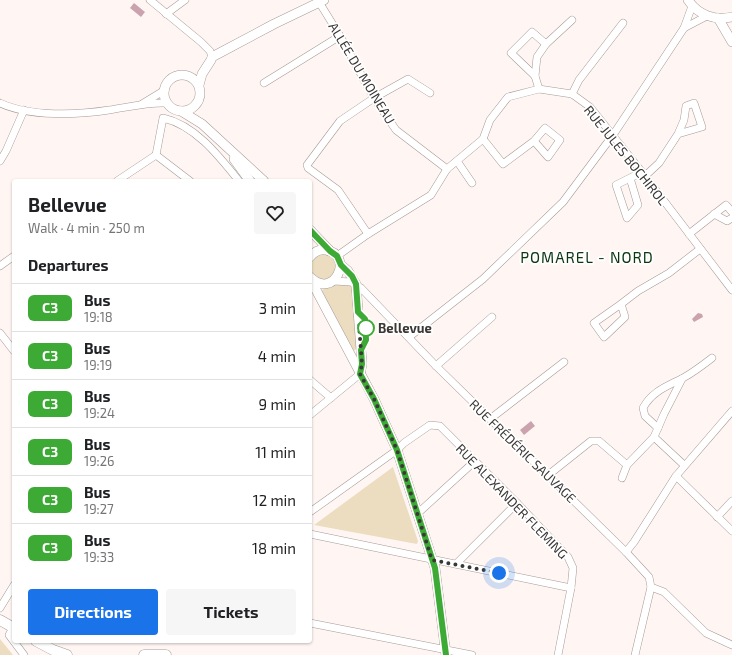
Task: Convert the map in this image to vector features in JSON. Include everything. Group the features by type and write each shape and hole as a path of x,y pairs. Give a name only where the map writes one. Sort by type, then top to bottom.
{"main road":[{"path":"0,620 12,627"},
{"path":"40,643 67,655"},
{"path":"144,655 166,655"}],"street":[{"path":"150,0 210,51 212,57"},
{"path":"166,14 185,0"},
{"path":"181,111 187,111 196,105 200,95 199,85 202,74 212,57 321,1"},
{"name":"ALLÉE DU MOINEAU","path":"321,1 374,98 396,130 447,168"},
{"path":"690,3 699,12 707,16 718,18 732,17"},
{"path":"409,337 483,279 563,202 613,135 684,28 690,3"},
{"path":"684,28 707,16"},
{"path":"718,18 732,42"},
{"path":"539,89 535,76 537,57 546,44 572,20"},
{"path":"572,94 579,80 623,23"},
{"path":"535,76 511,53 532,32 546,44"},
{"path":"264,83 340,36"},
{"path":"187,76 205,68"},
{"path":"199,85 196,81 187,76 181,75 170,80 165,90 165,99 171,107 181,111 202,124 262,179"},
{"path":"368,234 338,190 308,168 307,165 340,121 374,98 408,79 430,93"},
{"name":"RUE JULES BOCHIROL","path":"336,257 368,234 431,195 447,168 457,162 483,139 490,120 508,98 539,89 572,94 590,107 644,174 732,290"},
{"path":"142,104 165,90"},
{"path":"0,103 24,110 50,113 76,113 107,110 142,104 167,103"},
{"path":"196,105 202,124"},
{"path":"0,161 24,110"},
{"path":"120,179 156,155 163,118 174,121 188,129 208,146 237,179"},
{"path":"630,178 638,205 627,218 616,185 630,178 644,174 659,163 678,134"},
{"path":"483,139 503,164 534,141"},
{"path":"225,146 249,179"},
{"path":"156,155 187,179"},
{"path":"457,162 472,183"},
{"path":"689,234 726,205 732,212"},
{"path":"714,214 727,221 732,218"},
{"path":"312,232 348,271 356,284 362,357 360,374 312,412"},
{"path":"621,304 625,317 604,337 594,323 638,291 669,273 700,249"},
{"path":"312,255 320,250 336,257"},
{"path":"0,266 12,257"},
{"path":"334,280 339,274 336,257"},
{"path":"312,279 324,284 334,280 345,280 356,284"},
{"path":"312,279 314,286 374,399 397,450 435,568 446,653"},
{"name":"RUE FRÉDÉRIC SAUVAGE","path":"356,284 436,366 626,552 649,577 652,587"},
{"path":"436,366 492,317"},
{"path":"0,333 12,348"},
{"path":"658,428 645,416 643,408 646,401 665,386 682,379 712,358"},
{"path":"490,419 564,362"},
{"path":"622,478 627,465 654,437 682,379"},
{"path":"312,382 331,398"},
{"path":"626,552 684,465 732,411"},
{"name":"RUE ALEXANDER FLEMING","path":"312,511 430,425 440,426 517,503 568,557 573,568 571,588 558,655"},
{"path":"654,437 684,465"},
{"path":"547,476 591,441 600,441 627,465"},
{"path":"417,514 474,461"},
{"path":"676,476 732,531"},
{"path":"717,517 732,502"},
{"path":"456,564 517,503"},
{"path":"312,534 571,588"},
{"path":"635,655 652,587 664,592 706,633 732,645"},
{"path":"0,608 12,588"},
{"path":"312,623 446,653 472,655"},
{"path":"12,631 9,635 12,639"},
{"path":"15,643 24,655"}],"shaded area":[{"path":"134,3 145,12 141,17 130,8"},
{"path":"318,255 328,255 335,262 335,272 328,279 318,279 312,273 312,261"},
{"path":"337,283 353,286 358,348 353,351 322,292 323,288"},
{"path":"698,313 702,314 703,317 694,322 692,319"},
{"path":"531,421 535,426 524,435 520,430"},
{"path":"393,467 418,541 417,544 314,525"},
{"path":"0,639 13,655 0,655"}],"bus line":[{"name":"C3","path":"312,232 330,251 337,256 341,265 352,276 356,284 358,312 365,319 366,340 361,350 362,364 360,374 374,399 397,450 435,568 446,655"}],"place":[{"name":"Bellevue","path":"366,328"}],"district":[{"name":"POMAREL - NORD","path":"587,258"}],"route":[{"path":"366,328 359,325 362,364 360,374 374,399 397,450 432,560 499,573"}]}
